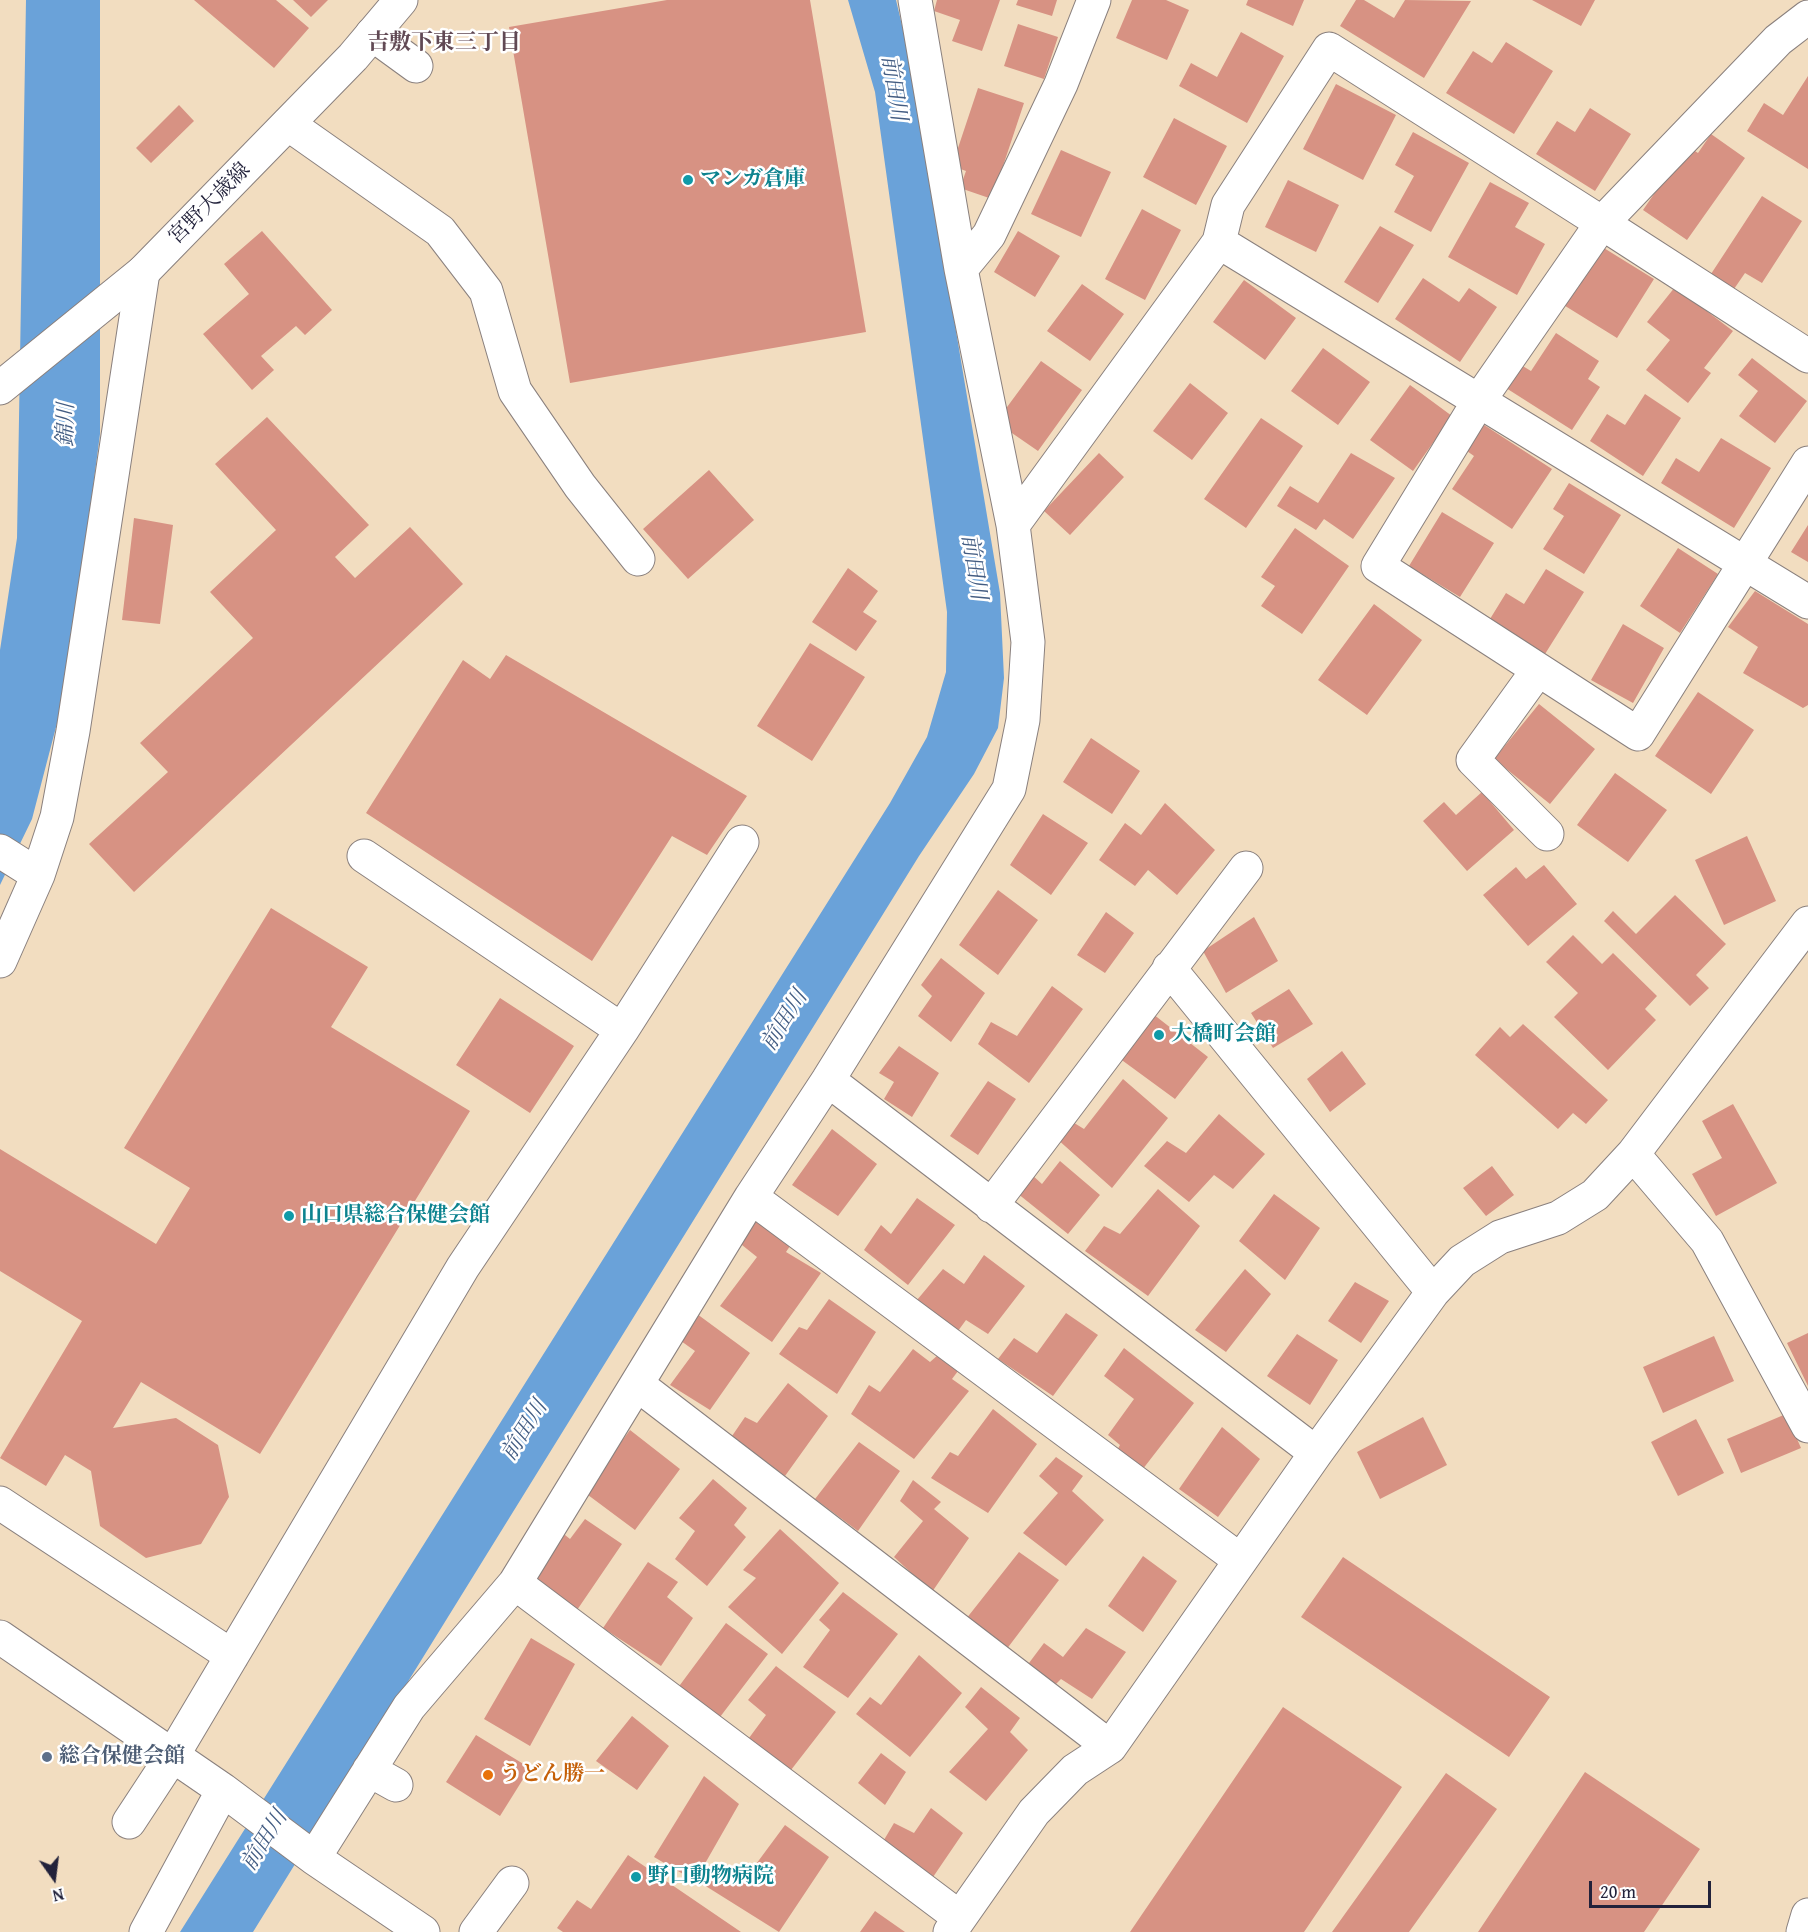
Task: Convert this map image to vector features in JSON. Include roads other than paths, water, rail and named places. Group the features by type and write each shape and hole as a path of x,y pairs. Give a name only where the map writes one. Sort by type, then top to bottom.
{"street":[{"name":"宮野大歳線","path":"4,384 137,277 288,124 372,34 400,0"},
{"path":"314,1858 382,1778 409,1707 515,1583 751,1197 828,1080 1009,789 1023,720 1028,642 1014,525 961,269 915,0"},
{"path":"961,269 989,235 1061,84 1094,0"},
{"path":"1808,17 1778,40 1602,223 1480,399 1378,566 1638,734 1808,463"},
{"path":"372,34 416,66"},
{"path":"1014,525 1220,242 1228,205 1329,49 1808,356"},
{"path":"288,124 440,231 486,291 515,391 580,486 638,559"},
{"path":"1220,242 1480,399 1808,602"},
{"path":"0,961 38,875 57,818 73,730 137,277"},
{"path":"1538,670 1473,759 1547,834"},
{"path":"129,1822 173,1755 463,1267 622,1029 742,842"},
{"path":"0,851 38,875"},
{"path":"364,856 622,1029"},
{"path":"992,1206 1246,868"},
{"path":"515,1583 955,1925 1034,1812 1075,1770 1110,1746 1432,1292 1462,1261 1500,1237 1558,1218 1595,1195 1634,1154 1808,923"},
{"path":"1169,968 1432,1292"},
{"path":"828,1080 1316,1453"},
{"path":"1634,1154 1707,1241 1808,1425"},
{"path":"751,1197 1240,1560"},
{"path":"638,1385 1110,1746"},
{"path":"0,1503 232,1656"},
{"path":"0,1637 173,1755 314,1858 423,1932"},
{"path":"146,1932 230,1795"},
{"path":"476,1932 512,1883"},
{"path":"1803,1932 1808,1915"}],"water":[{"name":"錦川","path":"26,0 100,0 100,434 67,685 32,819 0,885 0,650 17,538"},
{"name":"前田川","path":"848,0 896,0 911,63 1000,593 1004,678 998,728 974,774 919,856 253,1932 180,1932 890,803 927,737 946,672 947,612 875,92"}],"place":[{"name":"マンガ倉庫","path":"688,180"},
{"name":"大橋町会館","path":"1159,1035"},
{"name":"山口県総合保健会館","path":"289,1216"},
{"name":"総合保健会館","path":"47,1757"},
{"name":"うどん勝一","path":"488,1775"},
{"name":"野口動物病院","path":"636,1877"}],"district":[{"name":"吉敷下東三丁目","path":"444,43"}]}
